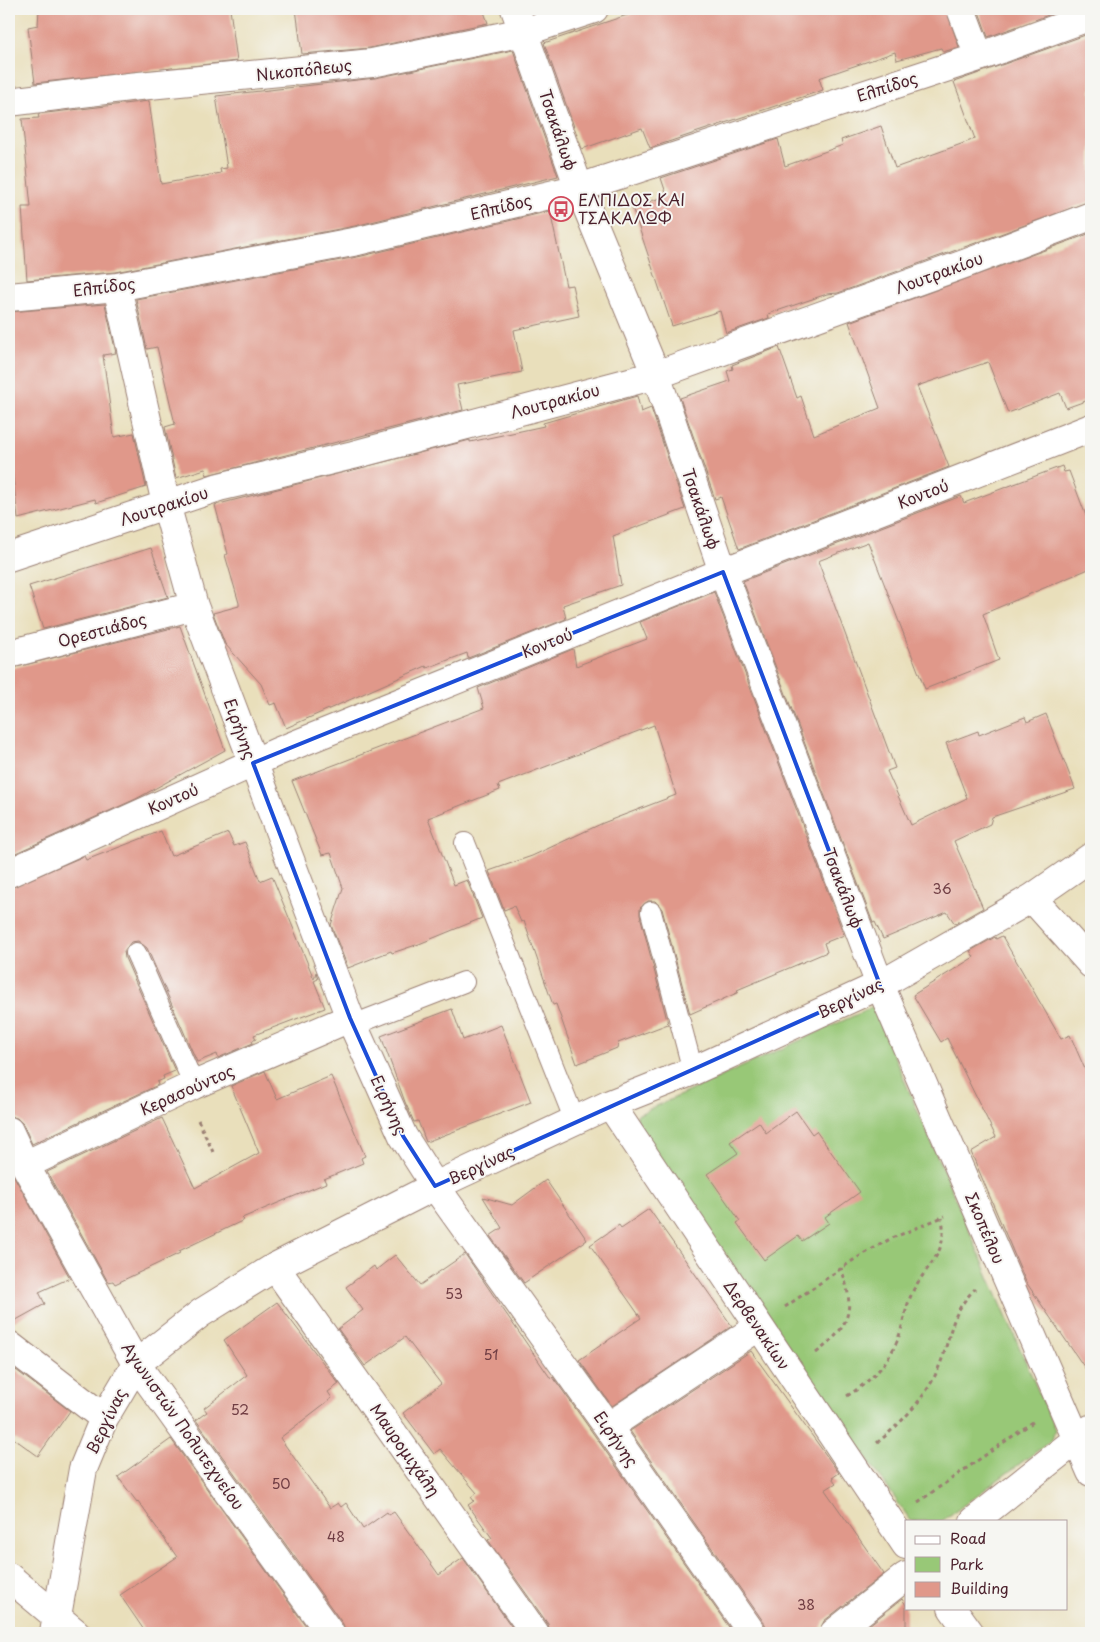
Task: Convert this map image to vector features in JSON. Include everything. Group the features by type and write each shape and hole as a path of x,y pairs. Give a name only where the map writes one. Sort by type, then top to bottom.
{"street":[{"name":"Νικοπόλεως","path":"9,102 130,87 372,63 519,21 594,9"},
{"path":"961,9 979,57"},
{"name":"Ελπίδος","path":"9,297 117,287 358,242 579,188 979,57 1091,16"},
{"name":"Τσακάλωφ","path":"519,21 579,188 656,374 723,572 880,984"},
{"name":"Λουτρακίου","path":"9,557 219,488 353,455 656,374 967,263 1091,216"},
{"name":"Ειρήνης","path":"117,287 166,504 194,606 352,1022 403,1136 435,1186 608,1427 752,1633"},
{"name":"Κοντού","path":"9,873 253,763 723,572 1091,428"},
{"name":"Ορεστιάδος","path":"9,654 194,606"},
{"name":"Βεργίνας","path":"62,1628 83,1469 104,1418 136,1364 201,1313 275,1267 435,1186 610,1104 693,1071 880,984 1032,898 1091,857"},
{"path":"1032,898 1091,964"},
{"name":"Σκοπέλου","path":"880,984 1060,1403 1084,1433 1091,1472"},
{"name":"Κερασούντος","path":"25,1165 194,1085 352,1022"},
{"name":"Δερβενακίων","path":"610,1104 905,1544"},
{"name":"Αγωνιστών Πολυτεχνείου","path":"9,1131 25,1165 136,1364 330,1633"},
{"name":"Μαυρομιχάλη","path":"275,1267 535,1633"},
{"path":"608,1427 758,1327"},
{"path":"9,1345 104,1418"},
{"path":"975,1520 1084,1433"},
{"path":"9,1577 62,1628"},
{"path":"834,1633 905,1577"},
{"path":"953,1610 970,1633"}],"lane":[{"path":"465,843 575,1121"},
{"path":"651,912 693,1071"},
{"path":"136,954 194,1085"},
{"path":"352,1022 464,982"}],"path":[{"path":"758,1327 841,1268 890,1239 975,1203"},
{"path":"844,1398 863,1386 879,1371 892,1351 913,1290 936,1258 943,1240 942,1218"},
{"path":"813,1355 834,1339 845,1326 850,1296 841,1268"},
{"path":"876,1443 893,1430 934,1378 957,1310 965,1299 976,1288 1005,1275"},
{"path":"913,1495 919,1503 1060,1403"},
{"path":"871,1436 882,1451"}],"highlighted area":[{"path":"723,572 880,985 435,1186 403,1136 350,1018 253,763"}],"green space":[{"path":"873,1007 1055,1430 1052,1440 943,1520 910,1520 637,1132 637,1115"}],"building":[{"path":"39,9 230,9 237,61 35,83 28,27 38,25"},
{"path":"296,9 483,9 488,23 370,48 302,54"},
{"path":"645,9 946,9 959,47 943,52 941,48 897,60 895,52 819,78 823,90 650,148 642,128 582,149 544,43"},
{"path":"978,9 1065,9 988,37"},
{"path":"1091,33 1091,201 838,293 827,294 768,314 769,318 726,333 720,311 672,326 632,207 667,196 661,178 778,139 785,166 843,145 841,140 881,126 895,168 975,139 954,82"},
{"path":"513,50 558,176 355,226 115,272 27,280 22,207 31,207 22,119 39,118 38,114 149,101 161,184 221,173 220,169 227,168 216,96 375,78"},
{"path":"550,211 566,286 572,285 579,316 514,330 522,372 457,385 463,410 207,475 205,469 176,478 165,427 175,424 157,347 147,349 136,299 362,256"},
{"path":"1091,233 1091,399 1066,408 1060,393 1008,413 988,362 917,386 949,467 739,549 721,497 715,499 680,398 730,381 727,371 733,369 732,365 779,347 797,398 801,396 814,435 880,408 849,322"},
{"path":"105,304 116,353 103,355 114,437 134,433 146,487 96,503 95,499 18,519 9,444 9,312"},
{"path":"637,396 641,412 651,408 685,509 613,536 621,585 563,605 566,619 468,658 467,653 427,668 426,666 286,728 276,703 270,705 261,684 225,644 213,613 239,606 225,555 228,554 215,505 470,440 470,442 544,426 543,423"},
{"path":"1062,466 1064,472 1069,471 1091,529 1091,568 983,614 999,660 925,689 868,542 818,561 895,768 887,771 911,825 967,798 946,743 978,731 979,735 1025,717 1027,722 1046,714 1075,789 992,817 990,824 954,841 983,908 955,924 947,912 883,939 875,922 873,923 743,581 961,496 964,503"},
{"path":"151,548 168,597 43,629 29,586"},
{"path":"714,592 844,935 824,943 827,952 737,990 739,992 690,1014 662,909 655,901 648,901 640,908 640,915 668,1024 618,1043 617,1048 577,1064 556,1004 553,1005 524,921 521,922 514,906 504,910 489,871 532,856 603,823 676,795 654,725 498,785 500,790 428,818 454,885 467,880 482,918 419,944 392,953 391,951 348,968 331,925 343,888 331,853 322,855 292,781 484,708 478,688 573,649 576,666 647,639 640,622"},
{"path":"180,626 225,750 136,799 9,856 9,669"},
{"path":"161,831 171,856 228,833 234,846 245,842 260,881 272,876 314,979 316,972 318,979 314,981 325,1008 254,1035 256,1039 252,1041 253,1043 218,1058 217,1054 197,1062 147,948 138,941 131,942 124,951 125,958 175,1071 163,1076 164,1079 157,1082 158,1085 32,1144 23,1124 17,1118 9,1116 9,1085 14,1083 9,1074 9,888 84,856 86,860"},
{"path":"1002,936 1061,1039 1070,1035 1091,1083 1091,1377 1026,1282 971,1152 996,1137 947,1038 941,1042 913,995 974,957 970,951 995,937 996,939"},
{"path":"452,1009 463,1040 501,1025 531,1102 426,1142 418,1121 414,1122 405,1102 381,1036"},
{"path":"265,1071 277,1099 331,1076 365,1156 361,1158 363,1163 324,1179 326,1183 242,1218 244,1220 115,1284 113,1281 108,1282 47,1172 162,1118 195,1188 259,1153 231,1086"},
{"path":"796,1111 812,1134 816,1131 860,1192 825,1217 829,1223 802,1241 798,1236 764,1260 737,1223 740,1221 707,1174 738,1153 730,1142 759,1122 766,1133"},
{"path":"9,1167 70,1278 39,1292 45,1304 9,1324"},
{"path":"546,1180 587,1240 524,1283 490,1236 502,1228 483,1197 512,1205"},
{"path":"649,1209 732,1326 612,1406 579,1360 641,1318 590,1245 619,1225 621,1228"},
{"path":"465,1254 551,1379 553,1377 733,1633 550,1633 548,1624 488,1540 492,1538 468,1505 474,1501 471,1497 477,1493 440,1449 434,1454 403,1413 441,1384 405,1337 365,1366 338,1329 363,1310 346,1287 374,1266 376,1270 395,1255 420,1285"},
{"path":"277,1302 339,1384 328,1392 332,1398 280,1438 330,1508 338,1503 341,1507 346,1503 363,1529 387,1512 389,1515 394,1512 439,1575 463,1558 516,1633 345,1633 343,1624 196,1420 207,1412 204,1408 247,1375 224,1340"},
{"path":"751,1351 839,1473 832,1478 836,1483 825,1490 884,1574 824,1621 819,1633 767,1633 765,1624 630,1431"},
{"path":"16,1370 70,1411 38,1456 9,1435 9,1381"},
{"path":"171,1439 311,1633 146,1633 120,1595 177,1557 138,1501 118,1477"},
{"path":"902,1599 906,1610 906,1633 859,1633"}],"place":[{"name":"ΕΛΠΙΔΟΣ ΚΑΙ ΤΣΑΚΑΛΩΦ","path":"561,209"}]}
